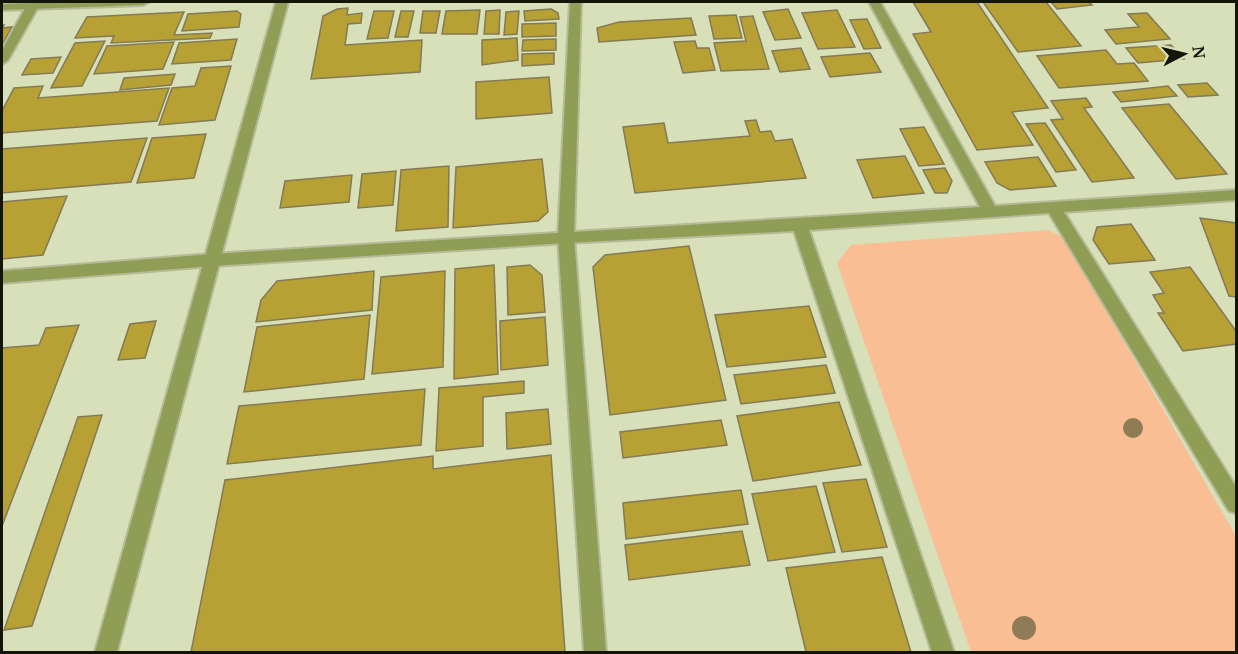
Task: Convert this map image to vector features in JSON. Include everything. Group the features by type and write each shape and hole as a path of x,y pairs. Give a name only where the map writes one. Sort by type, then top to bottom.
{"street":[{"path":"2,8 143,2"},
{"path":"106,652 282,2"},
{"path":"575,2 566,237 595,652"},
{"path":"874,2 990,211"},
{"path":"2,60 32,8"},
{"path":"2,277 212,260 566,237 800,225 1236,195"},
{"path":"1052,206 1236,504"},
{"path":"800,225 943,652"}],"shaded area":[{"path":"1049,230 1064,238 1236,536 1236,652 971,652 837,263 851,245"}],"building":[{"path":"913,2 977,2 1048,108 1012,112 1033,145 977,150 913,34 931,32"},
{"path":"983,2 1046,2 1081,46 1018,52"},
{"path":"1051,2 1089,2 1092,5 1057,9"},
{"path":"348,8 347,15 362,13 361,23 348,24 345,45 422,40 420,72 311,79 323,16 337,9"},
{"path":"551,9 558,13 559,19 525,21 524,11"},
{"path":"788,9 801,38 775,40 763,12"},
{"path":"480,10 477,34 442,34 446,11"},
{"path":"500,10 499,34 484,34 486,11"},
{"path":"837,10 855,47 818,49 802,13"},
{"path":"237,11 241,14 239,27 182,31 188,14"},
{"path":"374,11 394,11 388,38 367,39"},
{"path":"401,11 414,11 408,37 395,37"},
{"path":"423,11 440,11 436,33 420,33"},
{"path":"519,11 517,34 504,35 506,12"},
{"path":"184,12 174,35 212,33 210,38 111,43 114,36 75,38 87,17"},
{"path":"1147,13 1170,39 1116,44 1105,30 1139,27 1128,14"},
{"path":"736,15 742,38 714,39 709,16"},
{"path":"753,16 769,69 721,71 714,43 746,41 740,17"},
{"path":"691,18 696,35 599,42 597,28 619,22"},
{"path":"867,19 881,48 864,49 850,20"},
{"path":"556,23 556,36 522,37 522,24"},
{"path":"12,27 2,45 2,28"},
{"path":"517,38 518,60 482,65 482,40"},
{"path":"237,39 231,60 172,64 179,43"},
{"path":"556,39 556,50 522,51 523,40"},
{"path":"105,41 82,86 51,88 75,43"},
{"path":"695,41 697,48 709,48 715,70 683,73 674,42"},
{"path":"174,42 163,69 94,74 107,46"},
{"path":"1171,45 1184,59 1138,63 1126,48"},
{"path":"801,48 810,69 780,72 772,51"},
{"path":"1106,50 1117,64 1134,63 1148,81 1059,88 1037,56"},
{"path":"554,53 554,64 522,66 522,54"},
{"path":"870,53 881,72 830,77 821,57"},
{"path":"61,57 53,73 22,75 31,59"},
{"path":"231,66 215,120 159,125 172,88 195,86 201,68"},
{"path":"175,74 171,85 120,90 124,78"},
{"path":"549,77 552,113 476,119 476,82"},
{"path":"1207,83 1218,95 1188,97 1178,85"},
{"path":"43,86 38,98 169,88 157,121 2,133 2,111 14,88"},
{"path":"1168,86 1177,96 1121,102 1113,92"},
{"path":"1086,98 1092,107 1084,108 1134,178 1092,182 1051,120 1063,119 1051,101"},
{"path":"1169,104 1227,174 1176,179 1122,108"},
{"path":"756,120 760,132 771,131 775,141 792,139 806,178 635,193 623,127 664,123 668,143 750,136 745,121"},
{"path":"1045,123 1076,170 1056,172 1026,124"},
{"path":"924,127 944,164 919,166 900,129"},
{"path":"206,134 194,178 137,183 152,138"},
{"path":"147,138 131,182 2,193 2,149"},
{"path":"905,156 924,193 873,198 857,160"},
{"path":"1038,157 1056,186 1010,190 997,183 985,162"},
{"path":"542,159 548,212 538,221 453,228 456,167"},
{"path":"449,166 448,227 396,231 401,170"},
{"path":"945,168 952,181 947,193 935,193 923,170"},
{"path":"396,171 393,205 358,208 362,174"},
{"path":"352,175 349,202 280,208 285,181"},
{"path":"67,196 43,255 2,259 2,202"},
{"path":"1200,218 1236,223 1236,297 1229,296"},
{"path":"1131,224 1155,260 1109,264 1093,240 1097,227"},
{"path":"689,246 726,400 610,415 593,267 605,255"},
{"path":"494,265 498,374 454,379 455,269"},
{"path":"530,265 542,275 545,312 508,315 507,267"},
{"path":"1190,267 1236,331 1236,344 1183,351 1158,313 1164,313 1153,295 1164,293 1150,272"},
{"path":"374,271 372,310 256,322 261,300 277,281"},
{"path":"445,271 443,367 372,374 381,277"},
{"path":"809,306 826,357 727,367 715,315"},
{"path":"370,315 364,379 244,392 257,327"},
{"path":"545,317 548,365 501,370 500,321"},
{"path":"156,321 145,358 118,360 130,324"},
{"path":"79,325 2,526 2,348 39,345 46,328"},
{"path":"826,365 835,393 741,404 734,375"},
{"path":"524,381 524,393 483,397 483,446 436,451 439,388"},
{"path":"425,389 421,445 227,464 239,406"},
{"path":"839,402 861,465 753,481 737,416"},
{"path":"548,409 551,444 507,449 506,413"},
{"path":"102,415 32,626 4,630 78,417"},
{"path":"721,420 727,445 623,458 620,432"},
{"path":"551,455 565,652 191,652 225,480 433,456 433,469"},
{"path":"866,479 887,547 842,552 823,483"},
{"path":"816,486 835,552 768,561 752,494"},
{"path":"741,490 748,524 626,539 623,503"},
{"path":"742,531 750,565 629,580 625,545"},
{"path":"882,557 911,652 806,652 786,568"}]}
